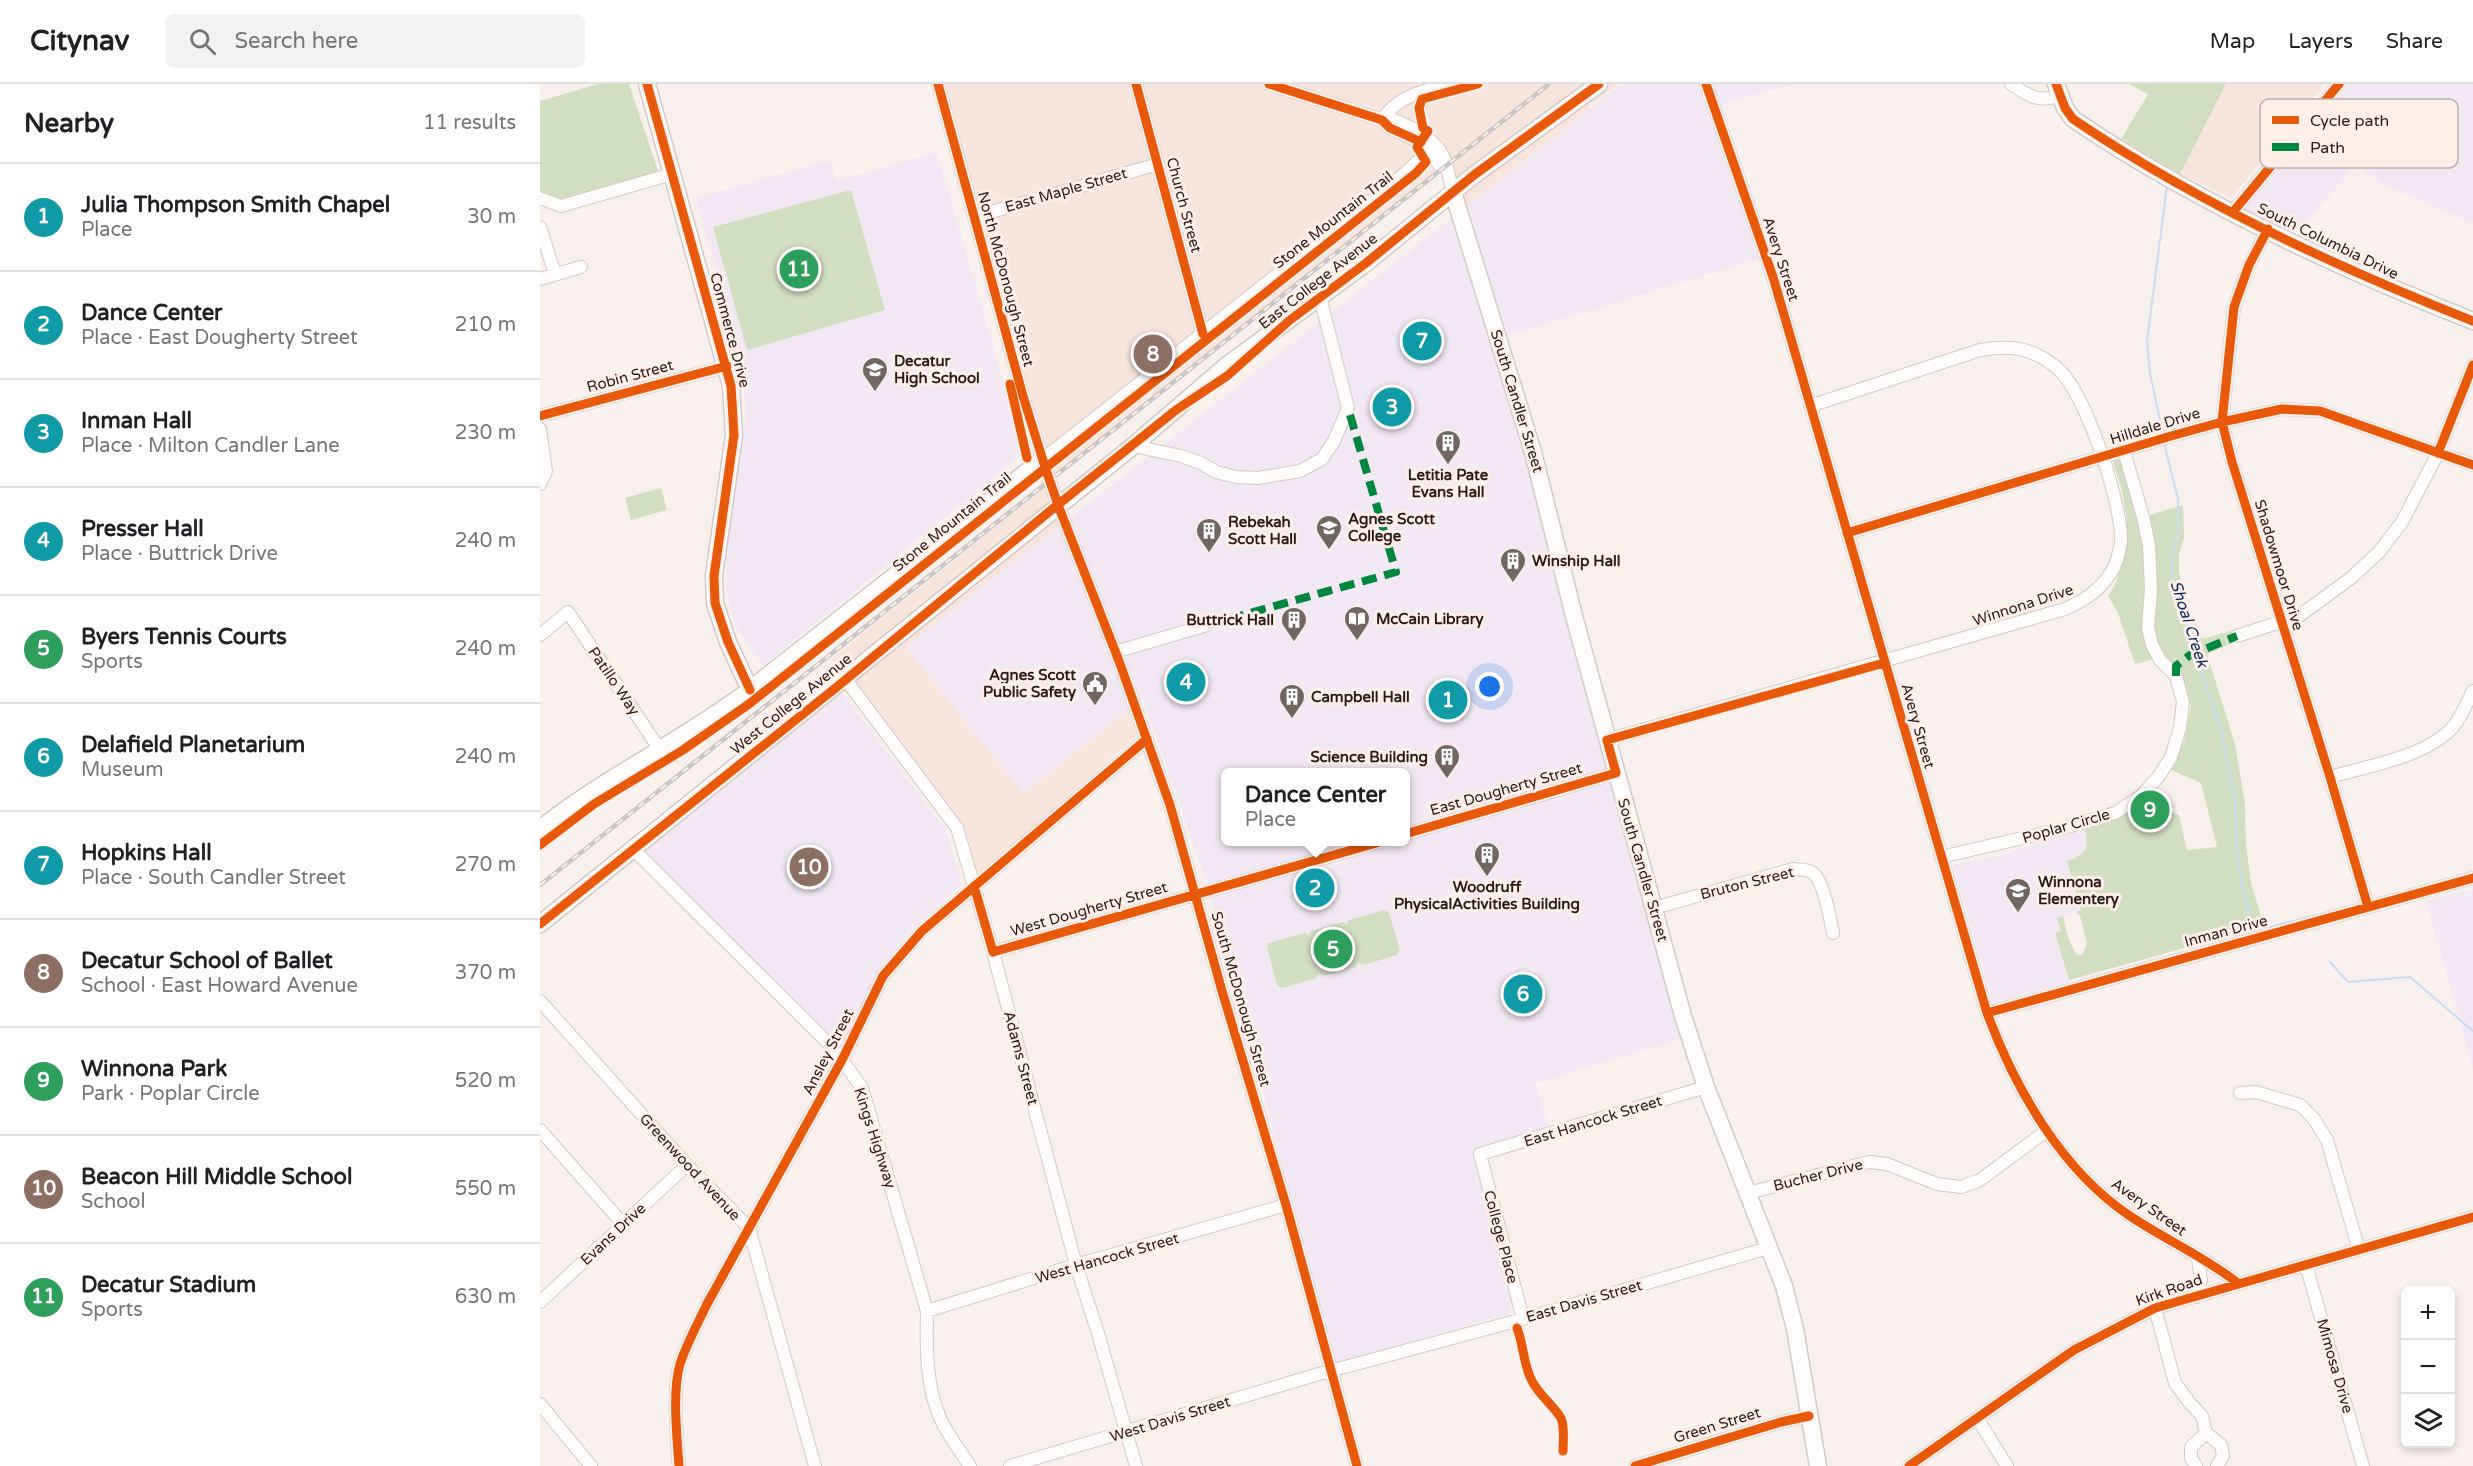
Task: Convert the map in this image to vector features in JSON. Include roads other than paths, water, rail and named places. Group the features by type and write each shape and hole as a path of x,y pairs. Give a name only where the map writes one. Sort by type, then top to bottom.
{"main road":[{"name":"Commerce Drive","path":"647,84 731,386 734,435 714,576 715,603 728,642 750,690"},
{"name":"East College Avenue","path":"1058,505 1176,410 1227,376 1290,320 1366,263 1453,192 1599,84"},
{"name":"South Columbia Drive","path":"2058,90 2065,108 2073,119 2098,136 2234,212 2369,279 2473,321"},
{"name":"South Candler Street","path":"1453,192 1533,452 1607,740 1683,1016 1706,1087 1767,1248 1784,1286 1795,1329 1818,1466"},
{"path":"540,829 592,791 711,719 1043,459"},
{"name":"West College Avenue","path":"540,924 846,680 1058,505"}],"street":[{"name":"North McDonough Street","path":"938,84 1023,396 1050,480"},
{"name":"Church Street","path":"1136,84 1203,334"},
{"path":"1269,84 1385,121 1393,120 1408,125 1425,135 1438,148 1446,162 1445,167"},
{"path":"1385,121 1391,106 1412,92 1453,84"},
{"name":"Avery Street","path":"1707,84 1773,277 1941,857 1987,1012 2005,1061 2046,1131 2095,1188 2127,1214 2239,1284"},
{"name":"South Columbia Drive","path":"2011,84 2042,101 2058,90"},
{"path":"2327,99 2339,84"},
{"path":"1408,125 1406,115 1412,92"},
{"path":"1043,459 1401,177 1425,147 1390,128 1385,121"},
{"name":"South Candler Street","path":"1425,147 1440,166 1445,167 1453,192"},
{"name":"East Maple Street","path":"974,216 1158,164"},
{"path":"2234,212 2270,168"},
{"path":"540,198 561,206 672,174"},
{"path":"540,227 555,274"},
{"name":"Shadowmoor Drive","path":"2268,229 2249,265 2234,307 2222,422 2280,621 2331,777 2368,907"},
{"path":"540,279 581,267"},
{"path":"1132,446 1181,456 1202,463 1216,472 1236,477 1258,478 1300,471 1322,459 1334,441 1348,408 1320,297"},
{"name":"Winnona Drive","path":"1607,740 1884,663 2065,609 2086,599 2103,582 2116,564 2121,539 2116,499 2103,458 2074,390 2058,369 2035,353 2006,346 1980,350 1810,406"},
{"path":"2237,636 2299,616 2351,578 2379,552 2402,522 2438,453 2473,365"},
{"name":"Robin Street","path":"540,416 727,366"},
{"name":"Hilldale Drive","path":"1847,533 2222,422 2282,409 2320,411 2473,465"},
{"path":"540,429 546,471 540,484"},
{"name":"Poplar Circle","path":"1941,857 2057,830 2115,813 2141,796 2159,776 2171,756 2180,728 2182,702 2176,676 2160,660 2152,645 2148,628 2151,589 2149,545 2144,517 2124,451"},
{"name":"South McDonough Street","path":"1050,480 1170,805 1286,1205 1357,1466"},
{"name":"Patillo Way","path":"540,635 568,612 660,750"},
{"path":"1115,652 1207,625"},
{"name":"Adams Street","path":"846,680 957,828 993,952 1076,1266 1136,1466"},
{"path":"2331,777 2419,750 2439,740 2454,726 2473,691"},
{"name":"Ansley Street","path":"679,1466 677,1388 680,1365 707,1304 843,1058 883,976 922,931 1147,739"},
{"name":"East Dougherty Street","path":"1410,833 1616,773"},
{"path":"1194,894 1366,846"},
{"name":"Kings Highway","path":"634,850 843,1058 862,1088 927,1311 926,1348 931,1383 940,1418 970,1466"},
{"name":"Bruton Street","path":"1654,908 1793,869 1803,870 1812,872 1820,883 1833,933"},
{"name":"Inman Drive","path":"1987,1012 2473,878"},
{"name":"West Dougherty Street","path":"993,952 1194,894"},
{"name":"Greenwood Avenue","path":"540,1001 687,1166 748,1228 814,1466"},
{"name":"East Hancock Street","path":"1480,1154 1706,1087"},
{"path":"2240,1093 2256,1092 2300,1105 2314,1119 2327,1140 2360,1250"},
{"path":"540,1130 623,1224"},
{"name":"Bucher Drive","path":"1748,1193 1869,1162 1887,1164 1937,1184 1961,1187 1980,1180 2046,1131"},
{"name":"College Place","path":"1480,1154 1523,1319"},
{"name":"Evans Drive","path":"540,1302 687,1166"},
{"name":"West Hancock Street","path":"927,1311 1286,1205"},
{"name":"Kirk Road","path":"1909,1466 2074,1350 2155,1308 2473,1217"},
{"name":"East Davis Street","path":"1330,1372 1767,1248"},
{"path":"2196,1297 2201,1280 2198,1258"},
{"name":"Mimosa Drive","path":"2306,1265 2363,1466"},
{"path":"2155,1308 2175,1383 2202,1416 2206,1433 2221,1445 2223,1456 2217,1466"},
{"name":"West Davis Street","path":"1010,1466 1330,1372"},
{"path":"540,1404 591,1466"},
{"name":"Green Street","path":"1635,1466 1781,1422 1809,1416"},
{"path":"1977,1418 2007,1466"},
{"path":"2196,1466 2191,1458 2191,1447 2206,1433"}],"waterway":[{"name":"Shoal Creek","path":"2163,435 2150,373 2147,342 2167,185"},
{"name":"Shoal Creek","path":"2164,443 2178,499 2178,535 2171,558 2173,586 2189,622 2205,684 2221,729 2235,804 2237,852 2244,895 2255,931 2312,916 2312,918"},
{"name":"Shoal Creek","path":"2330,962 2348,982 2410,977 2473,1031"}],"railway":[{"path":"540,885 1549,84"}],"place":[{"name":"Decatur Stadium","path":"799,269"},
{"name":"Hopkins Hall","path":"1422,341"},
{"name":"Decatur School of Ballet","path":"1153,354"},
{"name":"Decatur High School","path":"875,393"},
{"name":"Inman Hall","path":"1392,407"},
{"name":"Letitia Pate Evans Hall","path":"1448,466"},
{"name":"Agnes Scott College","path":"1329,551"},
{"name":"Rebekah Scott Hall","path":"1209,554"},
{"name":"Winship Hall","path":"1513,584"},
{"name":"McCain Library","path":"1357,642"},
{"name":"Buttrick Hall","path":"1294,643"},
{"name":"Presser Hall","path":"1186,682"},
{"name":"Julia Thompson Smith Chapel","path":"1448,700"},
{"name":"Agnes Scott Public Safety","path":"1095,707"},
{"name":"Campbell Hall","path":"1292,720"},
{"name":"Science Building","path":"1447,780"},
{"name":"Winnona Park","path":"2150,810"},
{"name":"Beacon Hill Middle School","path":"809,867"},
{"name":"Woodruff PhysicalActivities Building","path":"1487,878"},
{"name":"Dance Center","path":"1315,888"},
{"name":"Winnona Elementery","path":"2018,914"},
{"name":"Byers Tennis Courts","path":"1333,949"},
{"name":"Delafield Planetarium","path":"1523,994"}]}
